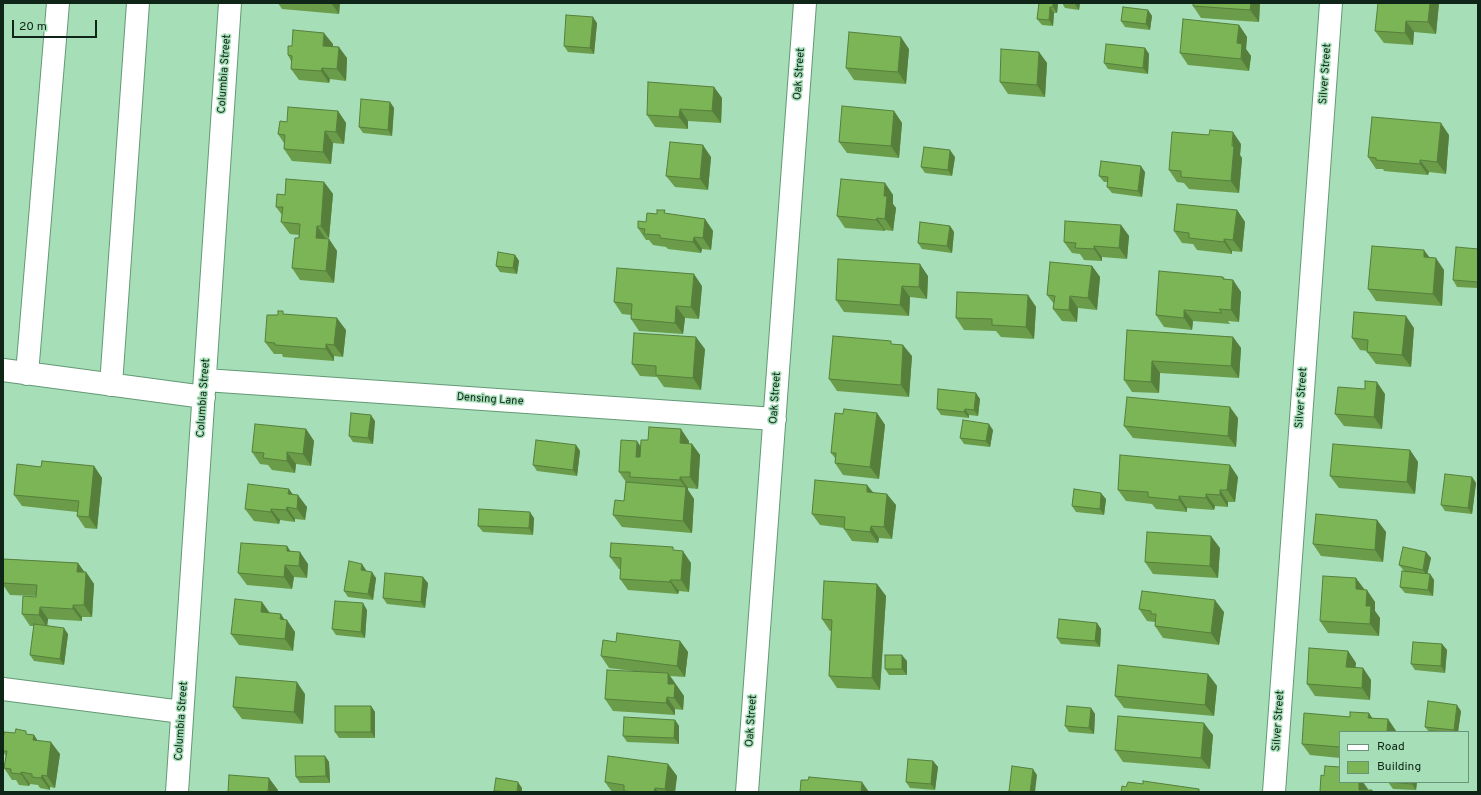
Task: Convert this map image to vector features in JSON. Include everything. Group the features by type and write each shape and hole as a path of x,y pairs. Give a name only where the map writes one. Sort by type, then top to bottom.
{"street":[{"path":"27,374 58,3"},
{"path":"111,385 138,3"},
{"name":"Columbia Street","path":"177,792 230,3"},
{"name":"Oak Street","path":"747,792 805,3"},
{"name":"Silver Street","path":"1274,792 1331,3"},
{"name":"Densing Lane","path":"3,370 111,385 775,419"},
{"path":"3,689 182,712"}],"building":[{"path":"1039,3 1053,3 1053,7 1050,7 1049,20 1037,19"},
{"path":"1193,3 1251,3 1250,10 1193,6"},
{"path":"1378,3 1430,3 1428,22 1406,21 1405,33 1375,31"},
{"path":"1123,7 1148,10 1146,24 1121,21"},
{"path":"566,15 593,17 590,48 564,46"},
{"path":"1183,19 1239,25 1237,43 1242,44 1241,59 1180,53"},
{"path":"293,30 324,33 323,46 339,47 337,69 322,68 321,71 291,69 292,56 288,55 288,46 292,46"},
{"path":"849,32 901,37 898,72 846,68"},
{"path":"1106,44 1145,48 1143,68 1104,63"},
{"path":"1001,49 1039,52 1037,85 1000,82"},
{"path":"648,82 714,87 712,111 680,109 679,117 647,115"},
{"path":"361,99 390,102 388,130 359,127"},
{"path":"842,106 894,111 891,146 839,142"},
{"path":"288,107 338,111 336,132 325,131 323,152 284,149 285,135 278,134 280,121 287,122"},
{"path":"1372,117 1441,123 1437,162 1420,160 1420,164 1376,160 1376,158 1368,157"},
{"path":"1210,130 1233,132 1232,146 1234,146 1231,181 1181,177 1181,171 1169,170 1172,132 1209,135"},
{"path":"670,142 703,145 700,179 666,176"},
{"path":"924,147 950,150 948,170 921,167"},
{"path":"1101,161 1141,166 1138,191 1107,187 1108,177 1099,176"},
{"path":"286,179 324,182 321,226 317,226 316,238 329,239 326,271 292,268 295,238 299,238 300,224 281,222 283,207 276,207 277,194 285,195"},
{"path":"841,179 885,183 884,196 887,196 885,219 877,218 876,220 837,216"},
{"path":"1177,204 1237,210 1233,240 1224,239 1224,242 1189,238 1189,233 1174,231"},
{"path":"657,210 665,210 664,213 705,219 703,238 694,237 693,242 660,238 660,235 644,234 645,229 638,228 638,221 646,222 647,213 657,214"},
{"path":"1065,221 1121,225 1119,248 1094,246 1094,249 1075,248 1076,243 1064,242"},
{"path":"920,222 950,226 947,246 918,243"},
{"path":"1372,246 1424,250 1424,257 1436,258 1433,294 1368,289"},
{"path":"1456,247 1478,249 1478,282 1453,280"},
{"path":"498,252 515,255 513,268 496,266"},
{"path":"838,259 920,264 919,287 902,286 900,305 836,300"},
{"path":"1050,262 1092,266 1088,298 1070,296 1069,310 1053,309 1055,296 1047,295"},
{"path":"617,268 694,274 691,307 676,306 675,323 631,319 632,304 614,302"},
{"path":"1159,271 1223,277 1223,279 1233,280 1231,310 1219,309 1222,313 1184,310 1184,318 1156,315"},
{"path":"957,292 1028,295 1026,327 992,325 992,319 956,318"},
{"path":"278,311 283,311 283,314 337,318 334,345 326,344 326,349 275,345 275,343 265,342 267,315 278,315"},
{"path":"1354,312 1406,316 1402,355 1367,352 1368,340 1352,338"},
{"path":"1127,330 1233,337 1231,366 1152,361 1151,382 1124,380"},
{"path":"634,333 696,337 693,378 656,375 656,366 632,364"},
{"path":"833,336 891,341 891,344 903,345 901,385 829,379"},
{"path":"1365,381 1377,382 1374,417 1335,414 1338,387 1365,389"},
{"path":"938,389 976,393 974,410 965,409 964,412 937,409"},
{"path":"1127,397 1230,407 1228,436 1124,426"},
{"path":"844,409 877,413 870,467 835,463 836,453 831,453 835,413 843,414"},
{"path":"351,413 371,415 368,438 349,436"},
{"path":"963,420 989,424 986,441 960,438"},
{"path":"255,424 306,429 303,454 287,452 287,461 263,458 264,453 252,452"},
{"path":"649,427 681,429 680,443 692,444 690,477 680,477 680,480 630,477 630,472 619,472 621,440 637,441 636,457 640,457 641,440 648,440"},
{"path":"536,440 576,445 573,470 533,465"},
{"path":"1333,444 1410,450 1407,482 1330,476"},
{"path":"1120,455 1230,465 1227,490 1220,490 1220,495 1206,494 1206,498 1179,496 1179,500 1148,497 1148,492 1118,490"},
{"path":"42,461 94,466 89,517 77,516 79,501 14,495 17,464 41,467"},
{"path":"1445,474 1472,477 1468,508 1441,505"},
{"path":"815,480 867,485 867,492 887,494 884,527 871,526 870,532 844,529 845,517 812,514"},
{"path":"626,482 686,487 683,521 613,515 615,500 624,501"},
{"path":"248,484 289,489 288,494 298,495 297,509 287,507 286,510 271,509 271,512 245,509"},
{"path":"1074,489 1101,493 1100,509 1072,506"},
{"path":"479,509 530,512 529,528 478,526"},
{"path":"1316,514 1377,520 1375,550 1313,544"},
{"path":"1147,532 1211,536 1210,566 1145,562"},
{"path":"241,543 287,546 287,551 300,552 299,566 285,565 284,577 238,573"},
{"path":"611,543 673,547 673,550 683,551 681,580 670,580 670,582 620,579 621,558 610,557"},
{"path":"1403,547 1426,552 1423,570 1399,565"},
{"path":"3,559 78,563 77,572 86,572 84,605 73,605 73,609 40,607 39,615 22,614 23,596 36,597 37,585 3,583"},
{"path":"349,561 362,564 361,570 372,572 368,594 344,591"},
{"path":"1402,571 1430,574 1428,590 1400,587"},
{"path":"385,573 423,577 421,602 383,598"},
{"path":"1323,576 1356,578 1356,589 1367,590 1366,606 1371,606 1370,624 1320,621"},
{"path":"824,581 877,584 872,678 829,676 832,620 822,619"},
{"path":"1142,591 1215,600 1211,633 1155,626 1156,614 1151,614 1151,611 1139,609"},
{"path":"235,599 262,602 261,612 281,614 280,619 287,620 285,639 231,634"},
{"path":"335,601 363,603 361,632 332,629"},
{"path":"1059,619 1097,623 1095,641 1057,638"},
{"path":"34,624 64,628 60,659 30,655"},
{"path":"617,633 680,641 677,666 601,656 603,640 616,642"},
{"path":"1413,642 1442,644 1441,666 1411,664"},
{"path":"1309,648 1348,651 1346,667 1363,668 1362,688 1307,684"},
{"path":"885,655 902,655 902,669 885,669"},
{"path":"1118,665 1208,674 1205,705 1115,696"},
{"path":"607,670 668,673 668,684 675,684 674,698 667,697 666,703 605,699"},
{"path":"236,677 297,682 294,712 233,707"},
{"path":"1428,701 1457,705 1454,730 1425,727"},
{"path":"335,706 371,706 371,732 335,732"},
{"path":"1067,706 1091,708 1089,728 1065,726"},
{"path":"1350,712 1369,713 1368,718 1388,719 1387,731 1339,731 1339,747 1302,744 1304,713 1350,717"},
{"path":"1118,716 1204,723 1201,758 1115,750"},
{"path":"624,717 675,720 674,738 623,736"},
{"path":"16,729 26,731 26,734 34,735 33,740 51,742 47,776 42,775 41,778 32,777 32,774 21,772 21,774 11,773 11,769 4,768 7,751 3,751 4,732 15,733"},
{"path":"295,756 325,756 326,776 296,777"},
{"path":"608,756 668,764 665,789 655,788 654,792 624,791 624,785 605,782"},
{"path":"908,759 933,761 931,784 906,782"},
{"path":"1012,766 1033,769 1030,792 1009,791"},
{"path":"1325,766 1339,767 1339,783 1359,783 1359,790 1372,790 1372,792 1320,792 1321,775 1324,776"},
{"path":"229,775 269,778 268,792 228,792"},
{"path":"809,777 862,782 861,792 800,792 801,780 808,780"},
{"path":"496,778 518,782 517,792 494,791"},
{"path":"1143,781 1199,789 1199,792 1121,792 1122,786 1126,787 1128,782 1143,784"}]}
